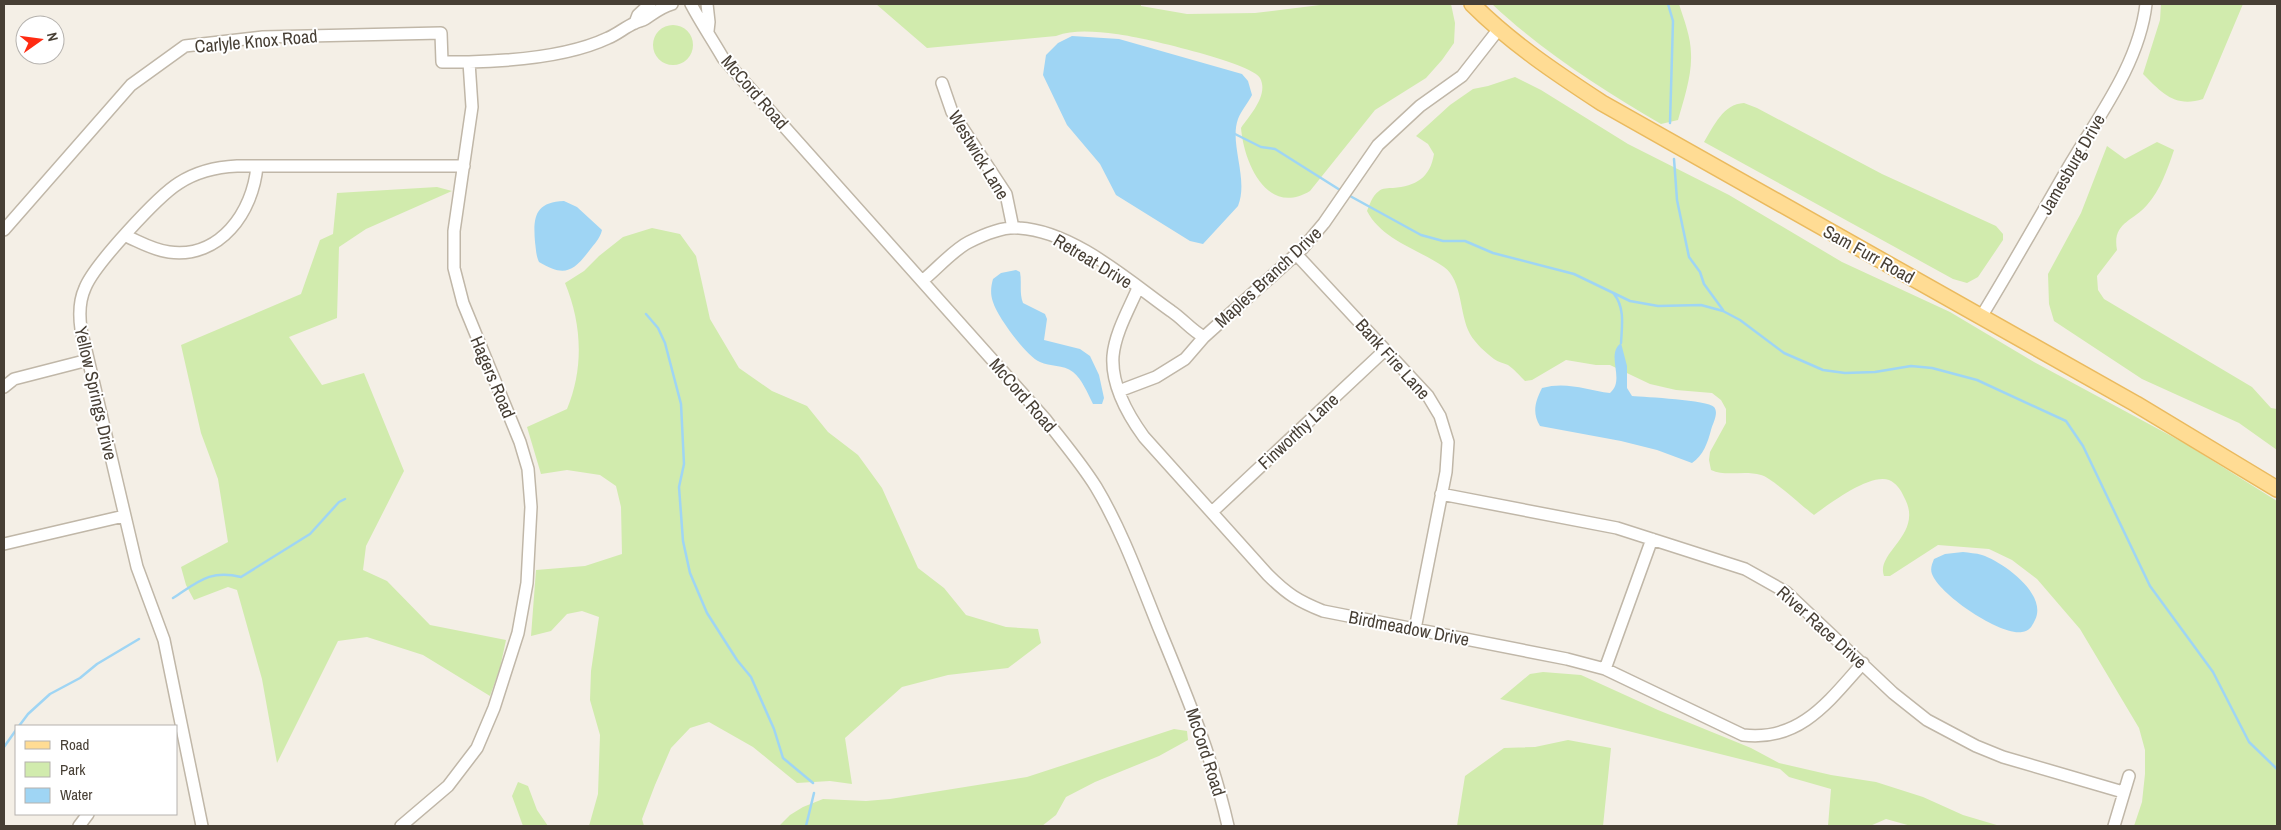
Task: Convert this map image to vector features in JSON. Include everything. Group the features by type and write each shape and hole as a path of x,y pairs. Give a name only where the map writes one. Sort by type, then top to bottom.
{"main road":[{"name":"Sam Furr Road","path":"1472,4 1498,30 1556,73 1602,103 2161,418 2277,489"}],"street":[{"path":"634,23 638,15 650,4"},
{"path":"469,62 502,61 563,51 600,42 622,32 662,7 672,4"},
{"name":"McCord Road","path":"691,4 702,27 708,31 729,65 1046,420 1081,464 1120,533 1198,721 1212,762 1228,826"},
{"name":"McCord Road","path":"707,4 708,31"},
{"name":"Jamesburg Drive","path":"1981,317 2046,210 2122,75 2141,31 2146,4"},
{"name":"Maples Branch Drive","path":"1119,391 1170,370 1185,359 1204,337 1316,235 1378,145 1420,106 1462,76 1498,30"},
{"name":"Carlyle Knox Road","path":"4,230 132,85 185,46 263,37 440,33 442,62 469,62"},
{"name":"Hagers Road","path":"401,826 448,786 477,748 504,679 518,633 526,583 531,507 528,469 520,442 463,303 455,277 454,230 472,107 469,62"},
{"name":"Westwick Lane","path":"942,83 952,112 1006,194 1013,228"},
{"path":"126,236 153,249 170,253 188,252 212,244 233,228 244,212 254,185 257,166"},
{"name":"Yellow Springs Drive","path":"177,725 162,632 136,567 80,321 82,297 92,275 164,194 184,180 217,168 257,166 464,166"},
{"name":"Retreat Drive","path":"922,281 967,243 995,231 1013,228 1040,231 1064,240 1177,315 1195,332 1204,337"},
{"name":"Bank Fire Lane","path":"1296,254 1428,396 1440,416 1448,442 1446,472 1415,629"},
{"name":"Birdmeadow Drive","path":"1138,288 1119,330 1113,356 1115,378 1129,416 1144,437 1288,595 1323,611 1567,659 1605,669 1743,735 1758,737 1780,733 1799,726 1820,712 1863,663"},
{"name":"Finworthy Lane","path":"1212,512 1386,350"},
{"path":"4,387 14,380 88,360"},
{"name":"River Race Drive","path":"1441,494 1617,528 1745,569 1786,592 1893,693 1927,720 1976,746 2003,757 2123,792"},
{"path":"4,544 124,516"},
{"path":"1605,669 1652,539"},
{"name":"Yellow Springs Drive","path":"180,743 202,826"},
{"path":"2114,826 2129,776"},
{"path":"79,826 87,815"}],"green space":[{"path":"876,4 1141,4 1141,6 1187,14 1255,13 1328,4 1451,4 1455,23 1454,43 1426,78 1375,110 1310,191 1295,197 1282,197 1270,192 1260,182 1247,156 1243,142 1241,128 1257,104 1262,91 1260,78 1253,72 1238,65 1193,51 1128,36 1094,32 1071,32 1056,36 927,48"},
{"path":"1492,4 1679,4 1689,35 1691,62 1687,87 1678,120 1661,124 1616,97 1531,38"},
{"path":"2161,4 2243,4 2203,99 2184,102 2177,100 2163,93 2143,74 2160,20"},
{"path":"669,25 677,25 684,28 690,34 693,45 690,56 684,62 677,65 669,65 662,62 656,56 653,49 653,41 656,34 662,28"},
{"path":"1515,77 1541,90 1628,144 1729,195 1842,262 1950,312 2034,362 2186,444 2277,501 2277,826 2134,826 2142,802 2145,774 2145,750 2139,728 2080,629 2037,579 2012,560 1989,549 1938,545 1890,576 1884,576 1883,567 1886,559 1905,532 1908,522 1909,510 1904,497 1892,481 1881,479 1861,485 1839,497 1814,515 1766,477 1748,473 1723,473 1711,470 1710,452 1726,423 1726,409 1721,400 1712,393 1676,390 1650,384 1610,365 1596,365 1566,360 1532,380 1525,381 1508,365 1496,360 1481,348 1470,334 1458,289 1450,273 1444,267 1391,237 1374,221 1367,211 1373,198 1380,190 1415,183 1425,175 1434,154 1428,144 1416,136 1450,105 1473,89"},
{"path":"1744,103 1757,108 1882,174 1996,226 2003,234 2003,240 1978,277 1967,283 1953,279 1704,142 1720,117 1730,107"},
{"path":"2157,142 2174,150 2166,172 2152,199 2141,211 2120,228 2116,241 2117,250 2097,276 2098,290 2104,299 2252,387 2271,408 2277,409 2277,450 2239,423 2142,379 2054,321 2049,304 2048,274 2081,213 2107,146 2125,159"},
{"path":"437,187 452,191 366,229 339,247 337,318 289,337 322,385 364,373 404,471 366,546 363,570 387,581 430,625 506,640 500,668 490,696 423,655 367,637 338,641 277,763 262,679 237,590 228,587 194,600 186,585 181,567 228,542 218,479 201,433 181,345 301,294 320,240 333,234 337,193"},
{"path":"652,228 680,234 696,256 710,319 739,368 772,391 807,406 828,432 858,455 882,488 918,568 944,588 966,615 1006,627 1038,629 1041,643 1008,668 948,675 902,687 845,738 852,784 830,781 797,783 753,747 709,722 690,728 671,748 642,819 644,826 589,826 598,794 600,735 590,700 591,671 599,617 582,611 567,614 551,631 531,636 536,570 585,566 622,554 621,507 616,486 600,475 567,470 541,474 527,427 567,409 576,378 579,346 578,330 571,299 565,283 584,271 623,237"},
{"path":"1543,672 1581,675 1658,710 1751,748 1779,763 1831,775 1876,782 1923,797 1963,815 2000,826 1911,826 1886,819 1870,826 1828,826 1831,789 1789,777 1780,769 1500,699 1530,674"},
{"path":"1174,729 1187,731 1188,740 1159,756 1095,782 1066,797 1056,815 1042,826 779,826 790,815 803,807 823,799 866,801 890,799 1027,777"},
{"path":"1568,740 1611,748 1603,826 1457,826 1465,776 1504,748 1535,747"},
{"path":"518,782 528,786 537,810 548,826 523,826 512,796"}],"water":[{"path":"1072,36 1119,39 1242,74 1248,81 1252,95 1239,116 1236,129 1241,196 1238,206 1203,244 1190,241 1116,195 1100,164 1067,125 1043,75 1046,55 1058,43"},
{"path":"564,201 577,207 602,230 597,241 578,264 573,268 562,271 555,270 539,262 534,233 538,212 547,204"},
{"path":"1016,270 1020,272 1023,303 1045,314 1047,319 1044,340 1080,349 1090,356 1099,375 1104,398 1102,404 1093,404 1082,383 1069,369 1044,364 1027,352 1000,316 991,296 993,279 1001,273"},
{"path":"1621,343 1627,366 1627,388 1632,396 1700,402 1714,407 1716,415 1707,444 1699,457 1692,463 1657,450 1621,441 1540,426 1536,417 1535,407 1542,388 1560,385 1610,393 1616,381 1615,354"},
{"path":"1975,553 1991,559 2001,564 2021,580 2035,600 2037,610 2035,620 2029,629 2022,632 2012,631 1986,621 1958,602 1937,582 1931,570 1934,559 1945,554"}],"waterway":[{"path":"1668,4 1673,21 1670,123"},
{"path":"1235,134 1261,147 1275,149 1340,190"},
{"path":"1674,159 1677,200 1689,257 1700,272 1704,284 1723,310"},
{"path":"1350,196 1421,235 1443,241 1465,241 1493,253 1574,274 1630,301 1658,306 1701,305 1723,311 1740,320 1784,353 1823,370 1845,373 1875,372 1911,366 1932,368 1977,380 2066,421 2083,446 2150,586 2213,672 2249,742 2277,769"},
{"path":"1614,294 1618,299 1621,311 1621,343"},
{"path":"646,314 658,328 665,343 681,404 684,464 679,487 683,541 690,573 707,613 737,660 751,677 774,729 783,758 813,783"},
{"path":"173,598 205,578 221,575 241,577 310,534 339,502 345,499"},
{"path":"20,725 28,714 50,694 80,678 97,664 139,639"},
{"path":"4,747 15,731"},
{"path":"806,826 814,793"}]}
